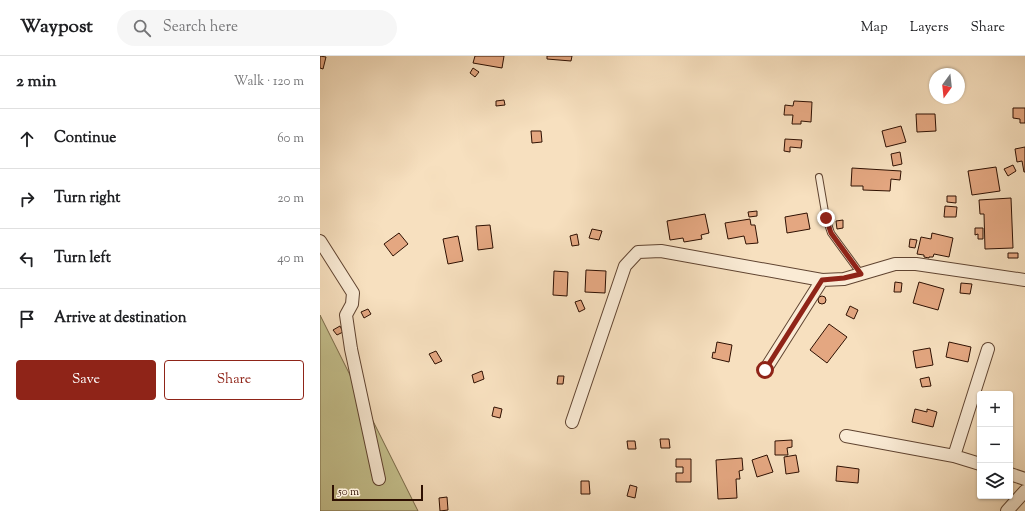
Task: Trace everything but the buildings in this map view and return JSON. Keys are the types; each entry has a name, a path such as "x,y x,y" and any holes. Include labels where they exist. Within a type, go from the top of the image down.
{"street":[{"path":"320,241 353,293 352,304 346,315 351,349 379,479"},
{"path":"572,422 625,266 638,252 661,251 822,280 844,278 895,264 916,264 1025,280"},
{"path":"765,370 822,280"},
{"path":"954,456 988,349"},
{"path":"846,436 954,456 977,463"},
{"path":"1013,475 1025,479"},
{"path":"1007,511 1025,491"}],"lane":[{"path":"819,178 826,218 831,233 861,274"}],"shaded area":[{"path":"320,315 418,511 320,511"}],"route":[{"path":"765,370 822,280 844,278 861,274 831,233 826,218"}]}
